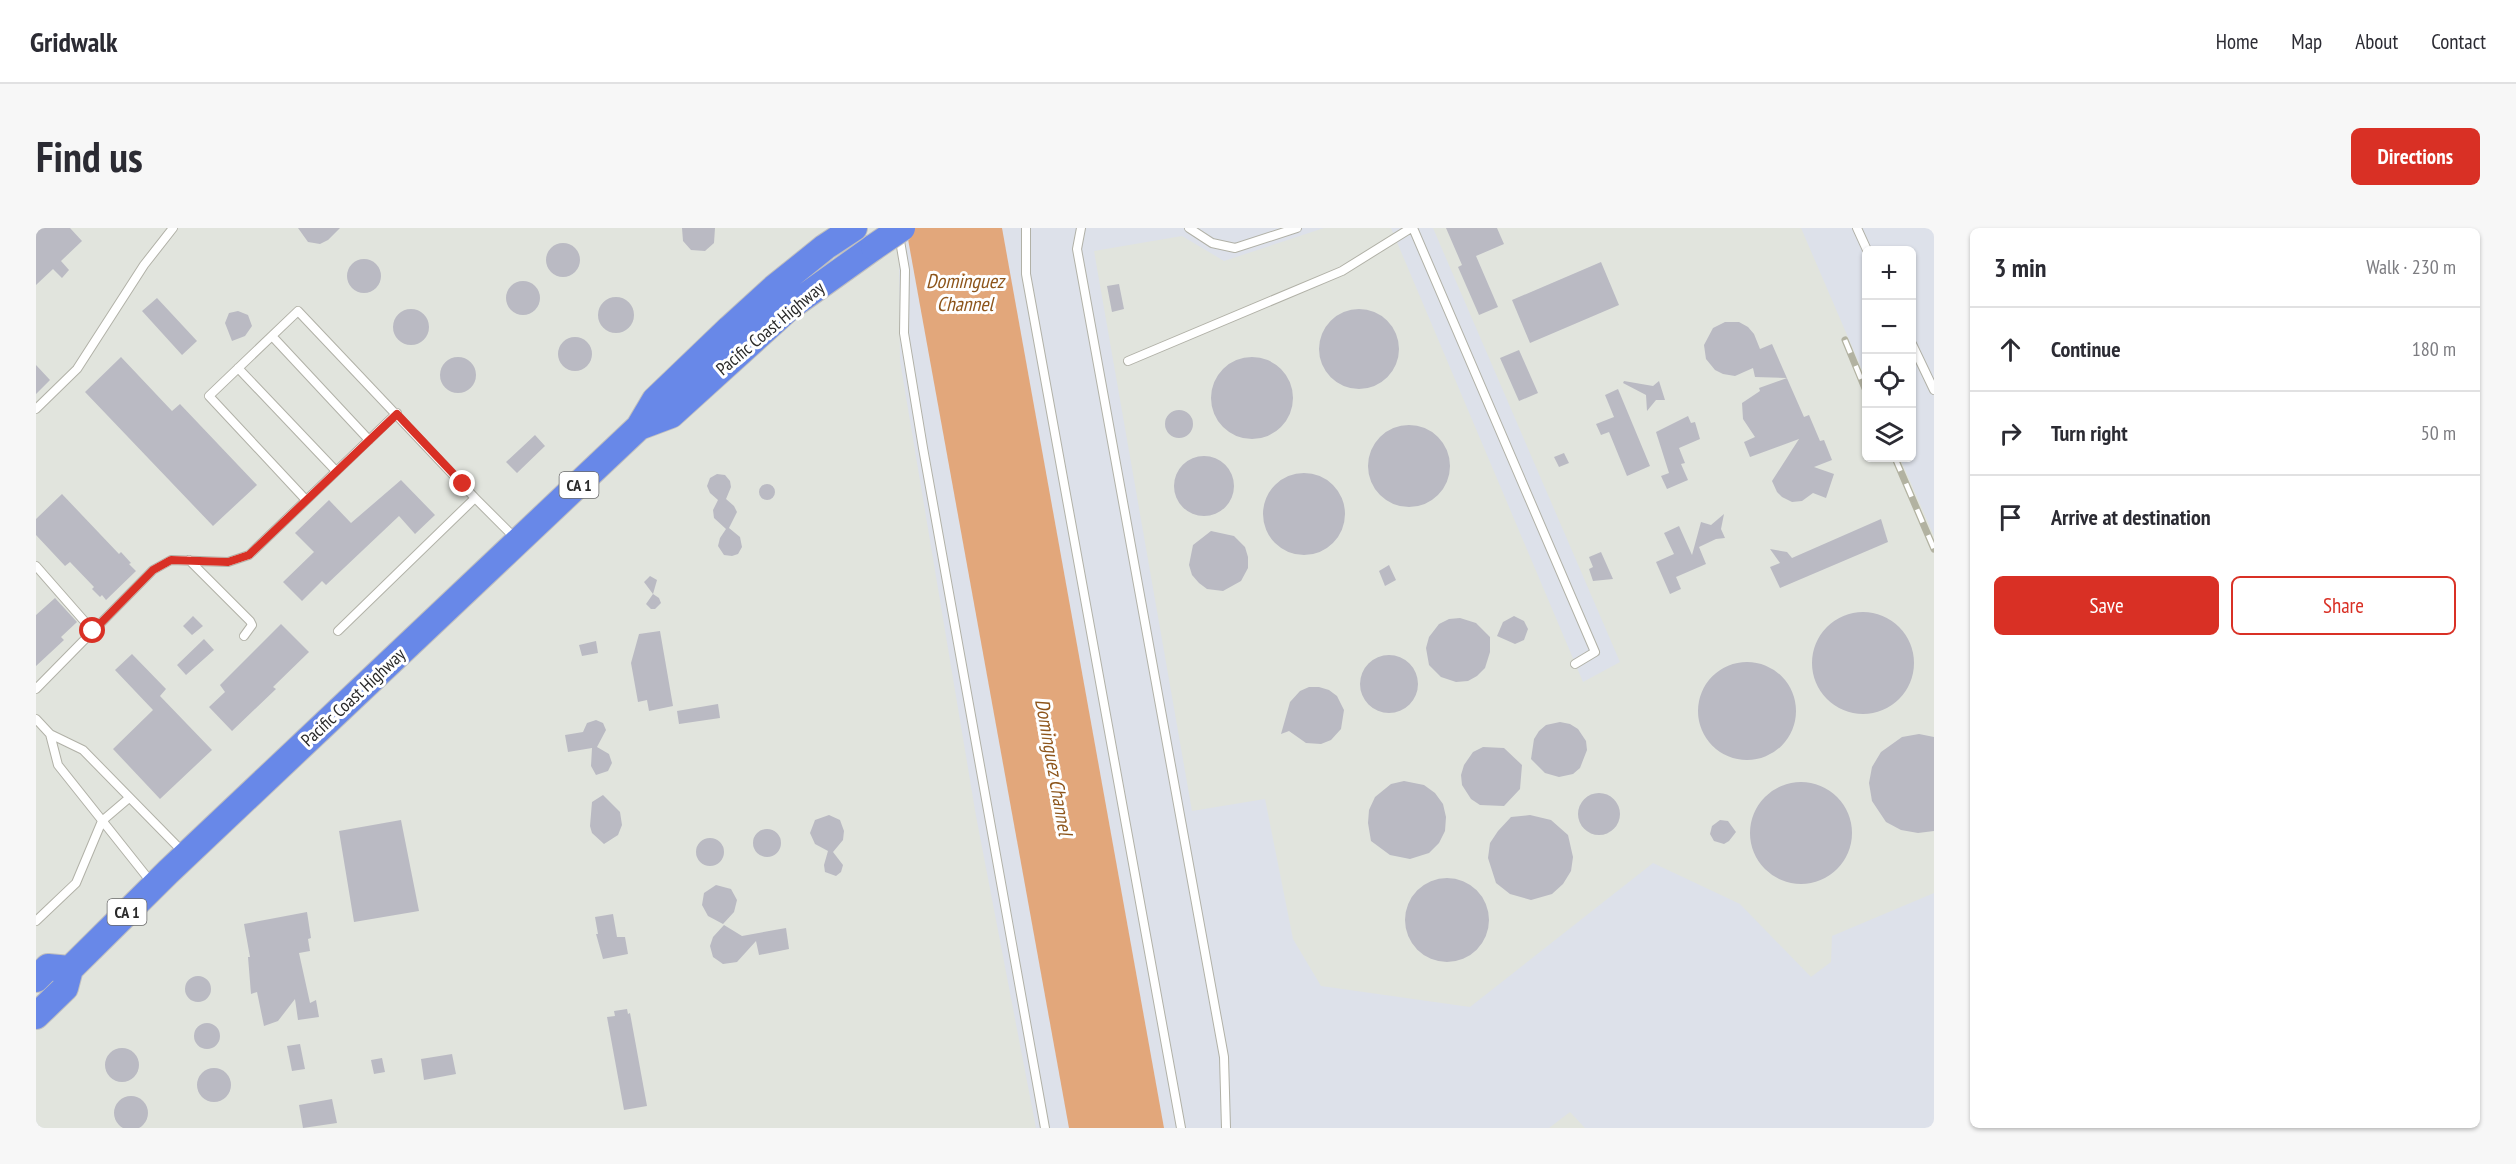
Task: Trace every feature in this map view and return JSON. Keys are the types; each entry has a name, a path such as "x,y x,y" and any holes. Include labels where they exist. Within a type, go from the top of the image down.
{"highway":[{"name":"Pacific Coast Highway","path":"36,1016 55,975 153,886 639,428 655,400 712,361 738,337 791,274 854,228"},
{"name":"Pacific Coast Highway","path":"738,337 790,307 900,228"}],"lane":[{"path":"36,409 77,369 144,265 173,228"},
{"path":"900,228 905,270 904,333 1045,1128"},
{"path":"1026,228 1026,274 1181,1128"},
{"path":"1081,228 1077,249 1224,1057 1226,1128"},
{"path":"1189,228 1212,243 1235,248 1297,228"},
{"path":"1128,361 1342,271 1412,228 1595,652 1575,664"},
{"path":"1857,228 1865,246"},
{"path":"306,500 209,396 298,311 518,542"},
{"path":"272,336 369,440"},
{"path":"1916,354 1934,390"},
{"path":"238,368 336,471"},
{"path":"36,689 153,570 171,560 228,562 249,555 397,414"},
{"path":"338,631 475,498"},
{"path":"189,560 250,621 252,626 244,636"},
{"path":"36,566 93,631"},
{"path":"36,719 50,734 83,750 186,855"},
{"path":"50,734 58,765 153,886"},
{"path":"36,921 76,883 102,821 129,798"}],"shaded area":[{"path":"36,228 893,228 899,255 900,361 976,816 1036,1128 36,1128"},
{"path":"1324,228 1391,228 1583,682 1620,662 1433,228 1801,228 1862,370 1862,462 1902,462 1934,536 1934,893 1832,936 1831,962 1811,977 1740,904 1653,863 1470,1007 1321,986 1293,939 1265,799 1192,811 1094,251 1182,236 1224,261"},
{"path":"1570,1112 1585,1128 1549,1128"}],"water":[{"name":"Dominguez Channel","path":"906,228 1002,228 1164,1128 1069,1128"}],"building":[{"path":"36,228 70,228 82,241 61,261 69,270 62,278 53,269 36,285"},
{"path":"298,228 340,228 328,240 320,244 308,242"},
{"path":"682,228 715,228 714,243 705,251 691,250 683,241"},
{"path":"1446,228 1497,228 1504,244 1476,256 1498,307 1479,315 1458,267 1462,265"},
{"path":"563,243 575,248 580,260 575,272 563,277 551,272 546,260 551,248"},
{"path":"364,259 376,264 381,276 376,288 364,293 352,288 347,276 352,264"},
{"path":"1601,262 1619,305 1530,343 1512,300"},
{"path":"523,281 535,286 540,298 535,310 523,315 511,310 506,298 511,286"},
{"path":"1119,284 1124,309 1112,312 1107,286"},
{"path":"616,297 628,303 634,315 628,327 616,333 604,327 598,315 604,303"},
{"path":"157,298 197,341 182,355 142,311"},
{"path":"411,309 424,314 429,327 424,340 411,345 398,340 393,327 398,314"},
{"path":"1359,309 1374,312 1387,321 1396,334 1399,349 1396,364 1387,377 1374,386 1359,389 1344,386 1331,377 1322,364 1319,349 1322,334 1331,321 1344,312"},
{"path":"238,311 248,315 252,326 245,336 232,341 225,323 229,313"},
{"path":"1725,322 1739,322 1748,327 1754,334 1760,349 1772,344 1787,378 1755,377 1753,368 1735,376 1715,370 1706,359 1704,345 1713,328"},
{"path":"575,337 587,342 592,354 587,366 575,371 563,366 558,354 563,342"},
{"path":"1519,350 1538,393 1519,401 1500,358"},
{"path":"121,357 172,411 180,404 257,485 213,526 85,392"},
{"path":"458,357 471,362 476,375 471,388 458,393 445,388 440,375 445,362"},
{"path":"1252,357 1268,360 1281,369 1290,382 1293,398 1290,414 1281,427 1268,436 1252,439 1236,436 1223,427 1214,414 1211,398 1214,382 1223,369 1236,360"},
{"path":"36,365 50,380 36,394"},
{"path":"1787,378 1804,417 1809,415 1820,441 1824,440 1832,460 1814,467 1834,474 1826,498 1813,493 1802,501 1792,502 1777,492 1772,481 1799,439 1750,457 1744,442 1755,437 1743,419 1742,403 1760,391 1759,388"},
{"path":"1624,381 1653,386 1659,381 1665,400 1656,400 1647,411 1646,395 1623,383"},
{"path":"1618,389 1650,466 1627,476 1609,432 1601,435 1596,424 1614,417 1605,395"},
{"path":"1179,410 1189,414 1193,424 1189,434 1179,438 1169,434 1165,424 1169,414"},
{"path":"1688,416 1691,423 1695,422 1700,439 1679,448 1685,463 1681,464 1688,480 1667,489 1661,476 1669,473 1656,432"},
{"path":"1409,425 1425,428 1438,437 1447,450 1450,466 1447,482 1438,495 1425,504 1409,507 1393,504 1380,495 1371,482 1368,466 1371,450 1380,437 1393,428"},
{"path":"535,435 545,446 517,473 506,462"},
{"path":"1564,453 1569,463 1559,467 1554,457"},
{"path":"1198,456 1210,456 1221,461 1229,469 1234,486 1232,498 1221,511 1210,516 1198,516 1187,511 1179,503 1174,492 1174,480 1179,469 1187,461"},
{"path":"1304,473 1320,477 1333,485 1341,498 1345,514 1341,530 1333,543 1320,551 1304,555 1288,551 1275,543 1267,530 1263,514 1267,498 1275,485 1288,477"},
{"path":"717,474 725,475 730,481 731,487 726,499 737,512 729,528 740,537 742,547 738,554 732,556 724,555 718,546 726,529 714,518 713,510 718,500 710,493 707,486 710,478"},
{"path":"401,480 435,515 415,534 399,516 326,585 322,581 302,601 283,582 314,552 295,533 329,500 351,523"},
{"path":"767,484 773,486 775,492 773,498 767,500 761,498 759,492 761,486"},
{"path":"62,494 119,554 121,552 136,571 106,600 92,589 94,587 70,562 65,566 36,535 36,519"},
{"path":"1724,514 1721,529 1725,538 1716,539 1699,547 1706,564 1676,577 1681,589 1670,594 1656,562 1674,554 1664,533 1679,526 1692,555 1701,522 1711,525"},
{"path":"1881,519 1888,542 1780,588 1770,567 1780,563 1770,549 1787,552 1792,558"},
{"path":"1211,531 1234,536 1245,547 1248,557 1248,568 1241,581 1223,591 1207,589 1199,583 1192,575 1189,565 1193,545"},
{"path":"1601,552 1613,579 1593,581 1589,569 1593,567 1589,557"},
{"path":"1389,565 1396,580 1385,586 1379,571"},
{"path":"650,576 657,580 653,594 644,582"},
{"path":"653,594 659,598 661,603 655,609 651,609 646,604"},
{"path":"55,598 77,622 61,637 64,640 36,666 36,615"},
{"path":"1863,612 1883,615 1892,620 1906,634 1911,643 1914,663 1911,683 1906,692 1892,706 1883,711 1863,714 1843,711 1834,706 1820,692 1815,683 1812,663 1815,643 1820,634 1834,620 1843,615"},
{"path":"193,616 203,626 192,635 183,626"},
{"path":"1514,616 1524,621 1528,629 1524,640 1515,644 1497,636 1503,622"},
{"path":"1460,618 1476,623 1490,637 1490,652 1485,668 1477,676 1468,681 1456,682 1441,677 1429,665 1426,648 1429,637 1439,624 1449,619"},
{"path":"281,624 309,652 273,687 276,689 232,731 209,707 225,692 220,685"},
{"path":"660,631 673,706 649,711 647,700 638,702 631,663 639,634"},
{"path":"204,639 214,650 186,675 177,665"},
{"path":"596,641 598,653 582,656 579,645"},
{"path":"132,654 166,689 160,696 212,750 160,799 113,749 153,710 115,670"},
{"path":"1389,655 1405,660 1413,668 1418,684 1413,700 1405,708 1389,713 1373,708 1365,700 1360,684 1365,668 1373,660"},
{"path":"1747,662 1757,663 1774,670 1788,684 1795,701 1795,721 1788,738 1774,752 1757,759 1747,760 1737,759 1720,752 1706,738 1699,721 1698,711 1699,701 1706,684 1720,670 1737,663"},
{"path":"1309,687 1329,690 1337,696 1344,710 1341,729 1331,740 1321,744 1306,743 1289,731 1281,734 1290,702 1300,691"},
{"path":"718,704 720,718 679,724 677,711"},
{"path":"596,720 603,723 606,730 597,747 609,754 612,763 608,771 596,775 591,766 592,748 568,752 565,735 583,732 587,723"},
{"path":"1560,722 1578,729 1586,741 1587,750 1580,768 1573,774 1559,777 1545,773 1531,759 1534,739 1539,731 1546,725"},
{"path":"1919,734 1934,737 1934,831 1918,833 1901,830 1886,822 1872,801 1869,783 1872,767 1881,752 1902,737"},
{"path":"1483,747 1504,748 1522,765 1520,789 1504,806 1480,805 1471,799 1462,785 1461,775 1464,765 1473,752"},
{"path":"1404,781 1424,785 1435,793 1443,804 1446,817 1445,831 1439,843 1429,853 1410,859 1390,855 1371,841 1368,823 1369,810 1375,797 1391,784"},
{"path":"1801,782 1821,786 1837,797 1848,813 1852,833 1848,853 1837,869 1821,880 1801,884 1781,880 1765,869 1754,853 1750,833 1754,813 1765,797 1781,786"},
{"path":"1599,793 1614,799 1620,814 1614,829 1599,835 1584,829 1578,814 1584,799"},
{"path":"603,795 620,812 622,825 618,835 604,844 592,833 590,826 592,802"},
{"path":"829,815 840,820 844,831 843,840 833,852 843,865 841,872 836,876 825,872 824,865 828,851 815,844 810,833 815,820"},
{"path":"1530,815 1551,820 1568,835 1573,857 1571,871 1563,884 1552,894 1531,900 1510,894 1496,883 1488,858 1490,843 1511,817"},
{"path":"401,820 419,911 354,922 339,831"},
{"path":"1720,820 1728,821 1736,832 1724,844 1714,841 1710,834 1712,826"},
{"path":"767,829 777,833 781,843 777,853 767,857 757,853 753,843 757,833"},
{"path":"710,838 720,842 724,852 720,862 710,866 700,862 696,852 700,842"},
{"path":"1447,878 1463,881 1477,890 1486,904 1489,920 1486,936 1477,950 1463,959 1447,962 1431,959 1417,950 1408,936 1405,920 1408,904 1417,890 1431,881"},
{"path":"716,885 731,889 737,900 734,912 723,924 708,916 702,905 704,893"},
{"path":"307,912 311,938 308,939 310,951 299,953 310,1003 316,1000 319,1017 298,1020 295,999 278,1021 264,1026 257,992 251,994 248,957 250,957 244,924"},
{"path":"613,914 617,937 625,937 628,954 603,959 596,934 598,934 595,917"},
{"path":"724,925 742,936 786,928 789,949 759,955 756,941 737,962 723,964 713,957 710,946 713,937"},
{"path":"198,976 207,980 211,989 207,998 198,1002 189,998 185,989 189,980"},
{"path":"627,1009 628,1014 630,1013 647,1106 624,1110 607,1017 615,1016 614,1011"},
{"path":"207,1023 216,1027 220,1036 216,1045 207,1049 198,1045 194,1036 198,1027"},
{"path":"300,1044 305,1069 292,1071 287,1046"},
{"path":"122,1048 134,1053 139,1065 134,1077 122,1082 110,1077 105,1065 110,1053"},
{"path":"452,1054 456,1074 424,1080 421,1059"},
{"path":"382,1058 385,1072 374,1074 371,1060"},
{"path":"214,1068 226,1073 231,1085 226,1097 214,1102 202,1097 197,1085 202,1073"},
{"path":"131,1096 143,1101 148,1113 143,1125 131,1130 119,1125 114,1113 119,1101"},
{"path":"332,1099 337,1123 303,1128 299,1105"}],"railway":[{"path":"1845,340 1862,381"},
{"path":"1897,462 1934,549"}],"route":[{"path":"93,631 153,570 171,560 228,562 249,555 397,414 463,484"}]}
